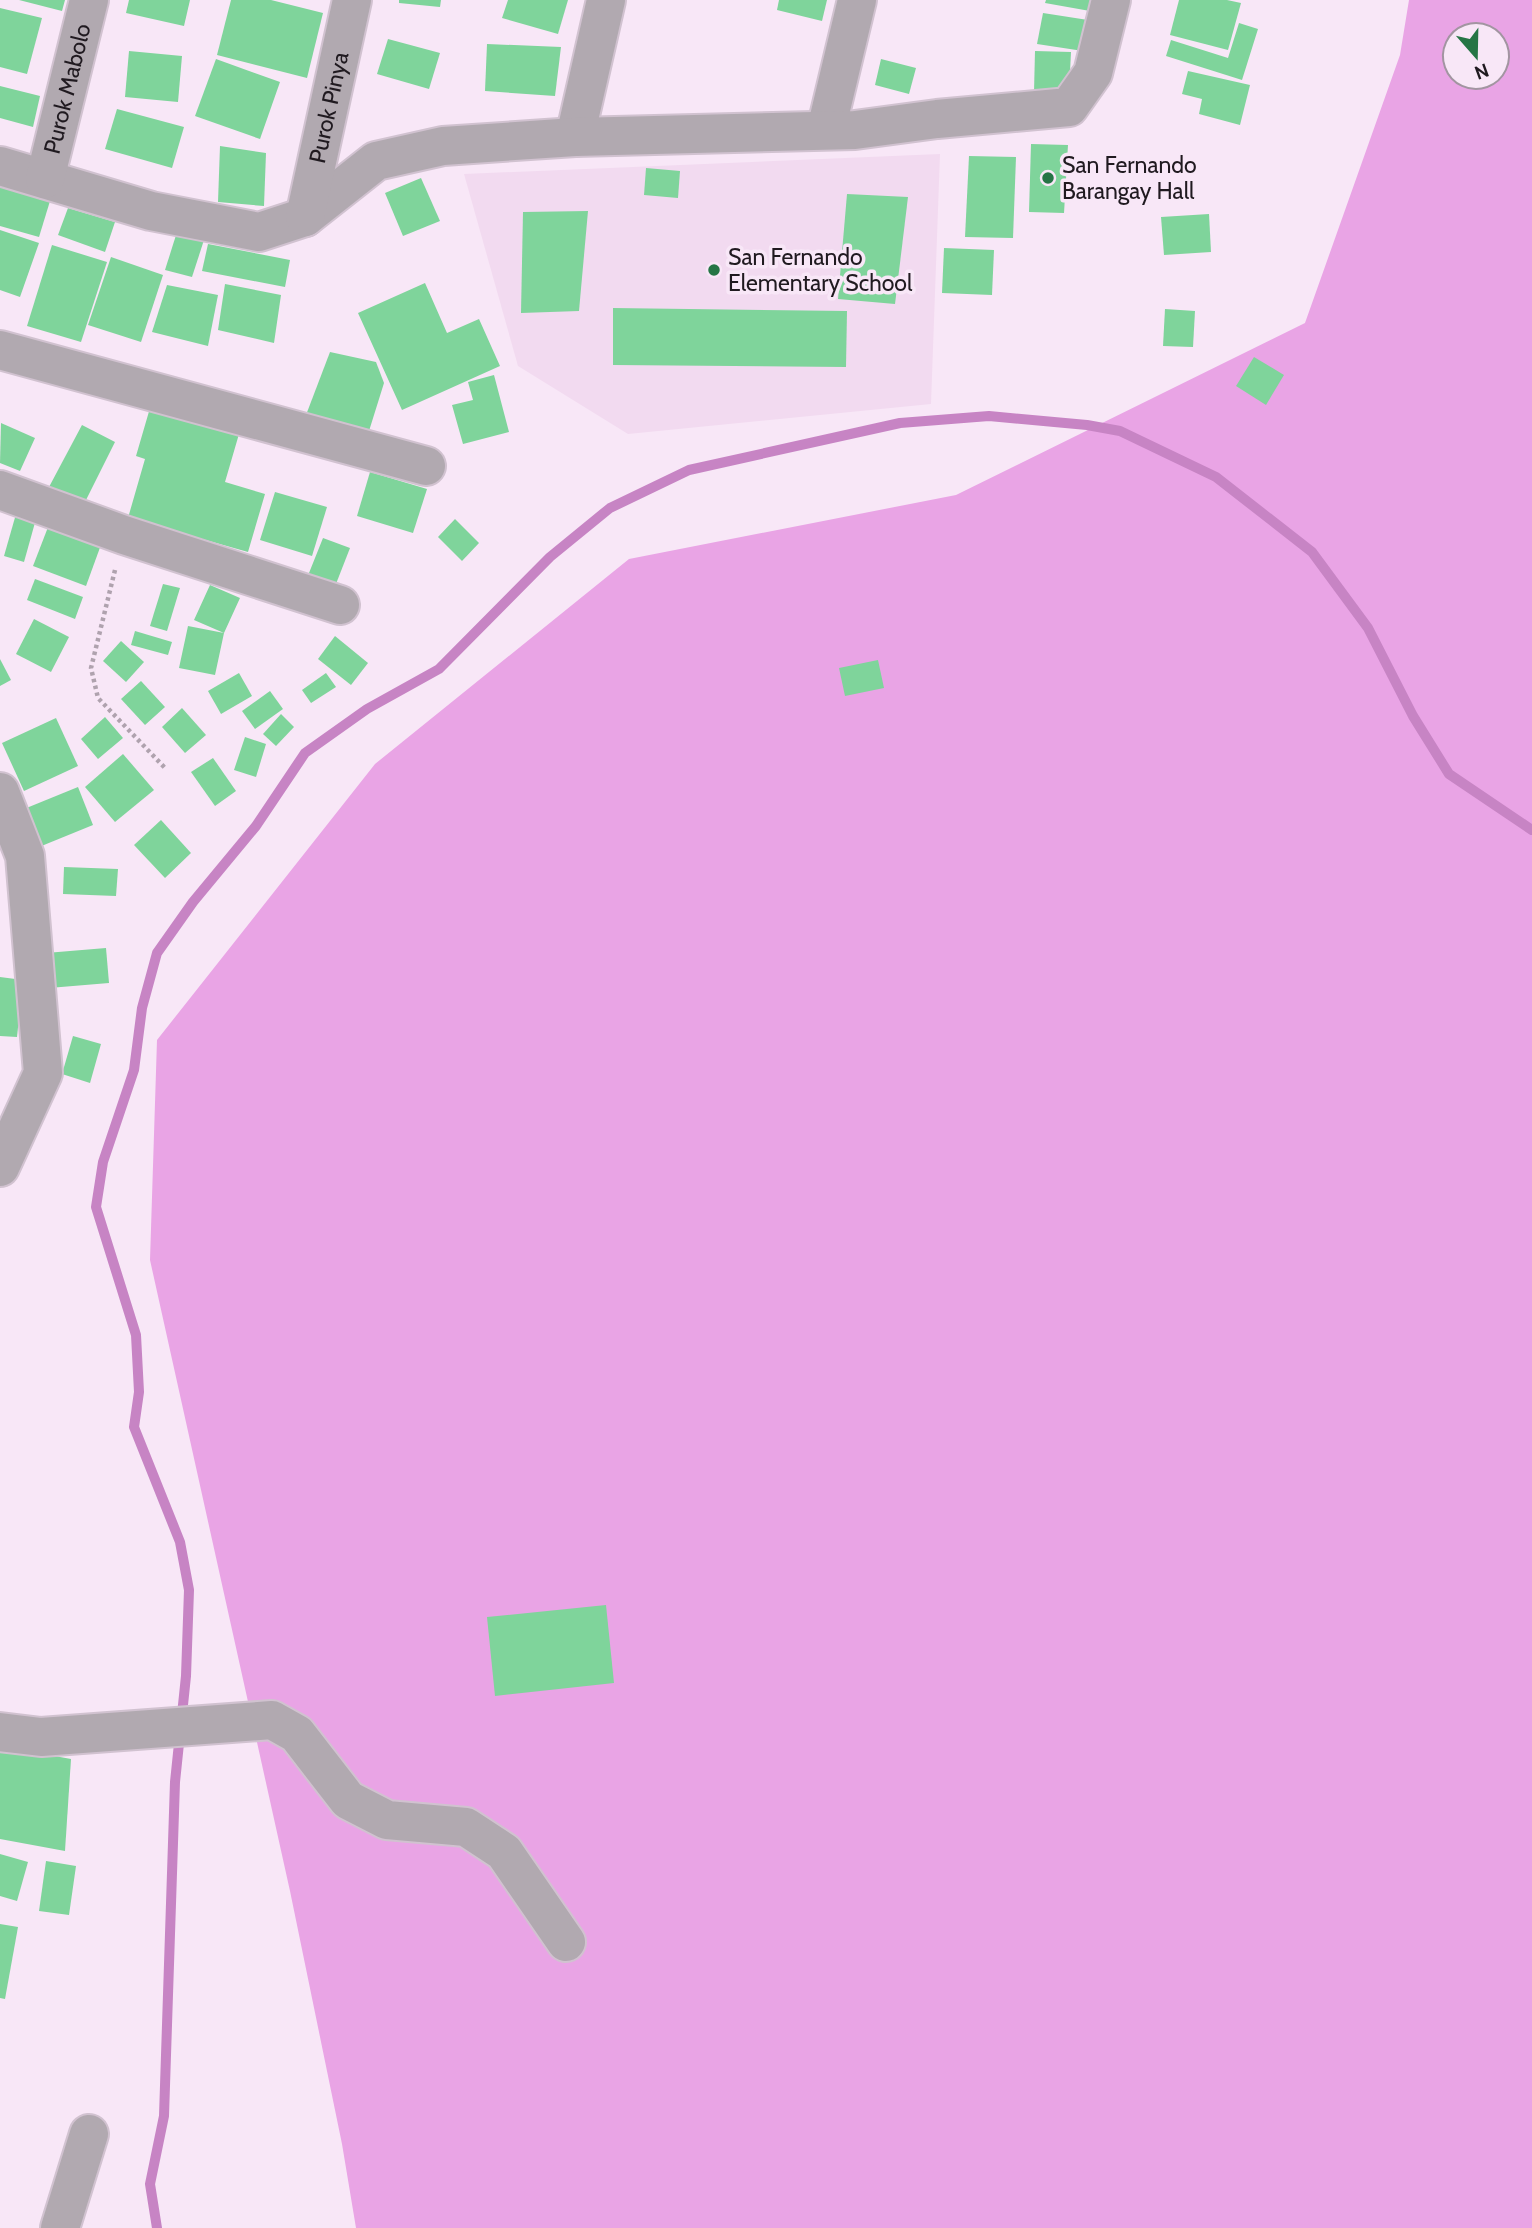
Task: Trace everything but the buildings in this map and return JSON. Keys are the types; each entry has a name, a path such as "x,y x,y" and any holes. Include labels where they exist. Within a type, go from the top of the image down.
{"street":[{"name":"Purok Mabolo","path":"45,179 89,0"},
{"name":"Purok Pinya","path":"305,216 352,0"},
{"path":"575,137 606,0"},
{"path":"826,130 857,0"},
{"path":"0,166 151,211 259,232 305,216 376,160 443,146 575,137 855,130 937,119 1069,107 1093,74 1111,0"},
{"path":"0,350 426,466"},
{"path":"0,490 124,535 340,605"},
{"path":"0,792 25,856 16,954 43,1073 0,1167"},
{"path":"0,1732 41,1737 272,1720 297,1734 348,1800 387,1820 467,1827 504,1852 566,1942"},
{"path":"60,2228 89,2134"}],"path":[{"path":"124,535 91,668 98,698 166,769"}],"shaded area":[{"path":"1409,0 1532,0 1532,2228 356,2228 342,2144 290,1891 150,1260 157,1040 375,764 629,559 956,495 1305,323 1400,55"},
{"name":"San Fernando Elementary School","path":"940,154 931,404 628,434 518,366 464,174"}],"waterway":[{"path":"157,2228 150,2184 164,2116 175,1782 186,1676 189,1590 180,1542 134,1427 139,1392 136,1335 96,1207 103,1162 134,1070 142,1008 157,953 193,902 256,826 305,753 367,709 439,669 550,557 610,508 689,470 900,423 989,416 1087,425 1120,431 1216,477 1312,552 1368,628 1413,716 1449,774 1532,830"}],"place":[{"name":"San Fernando Barangay Hall","path":"1048,178"},
{"name":"San Fernando Elementary School","path":"714,270"}]}
